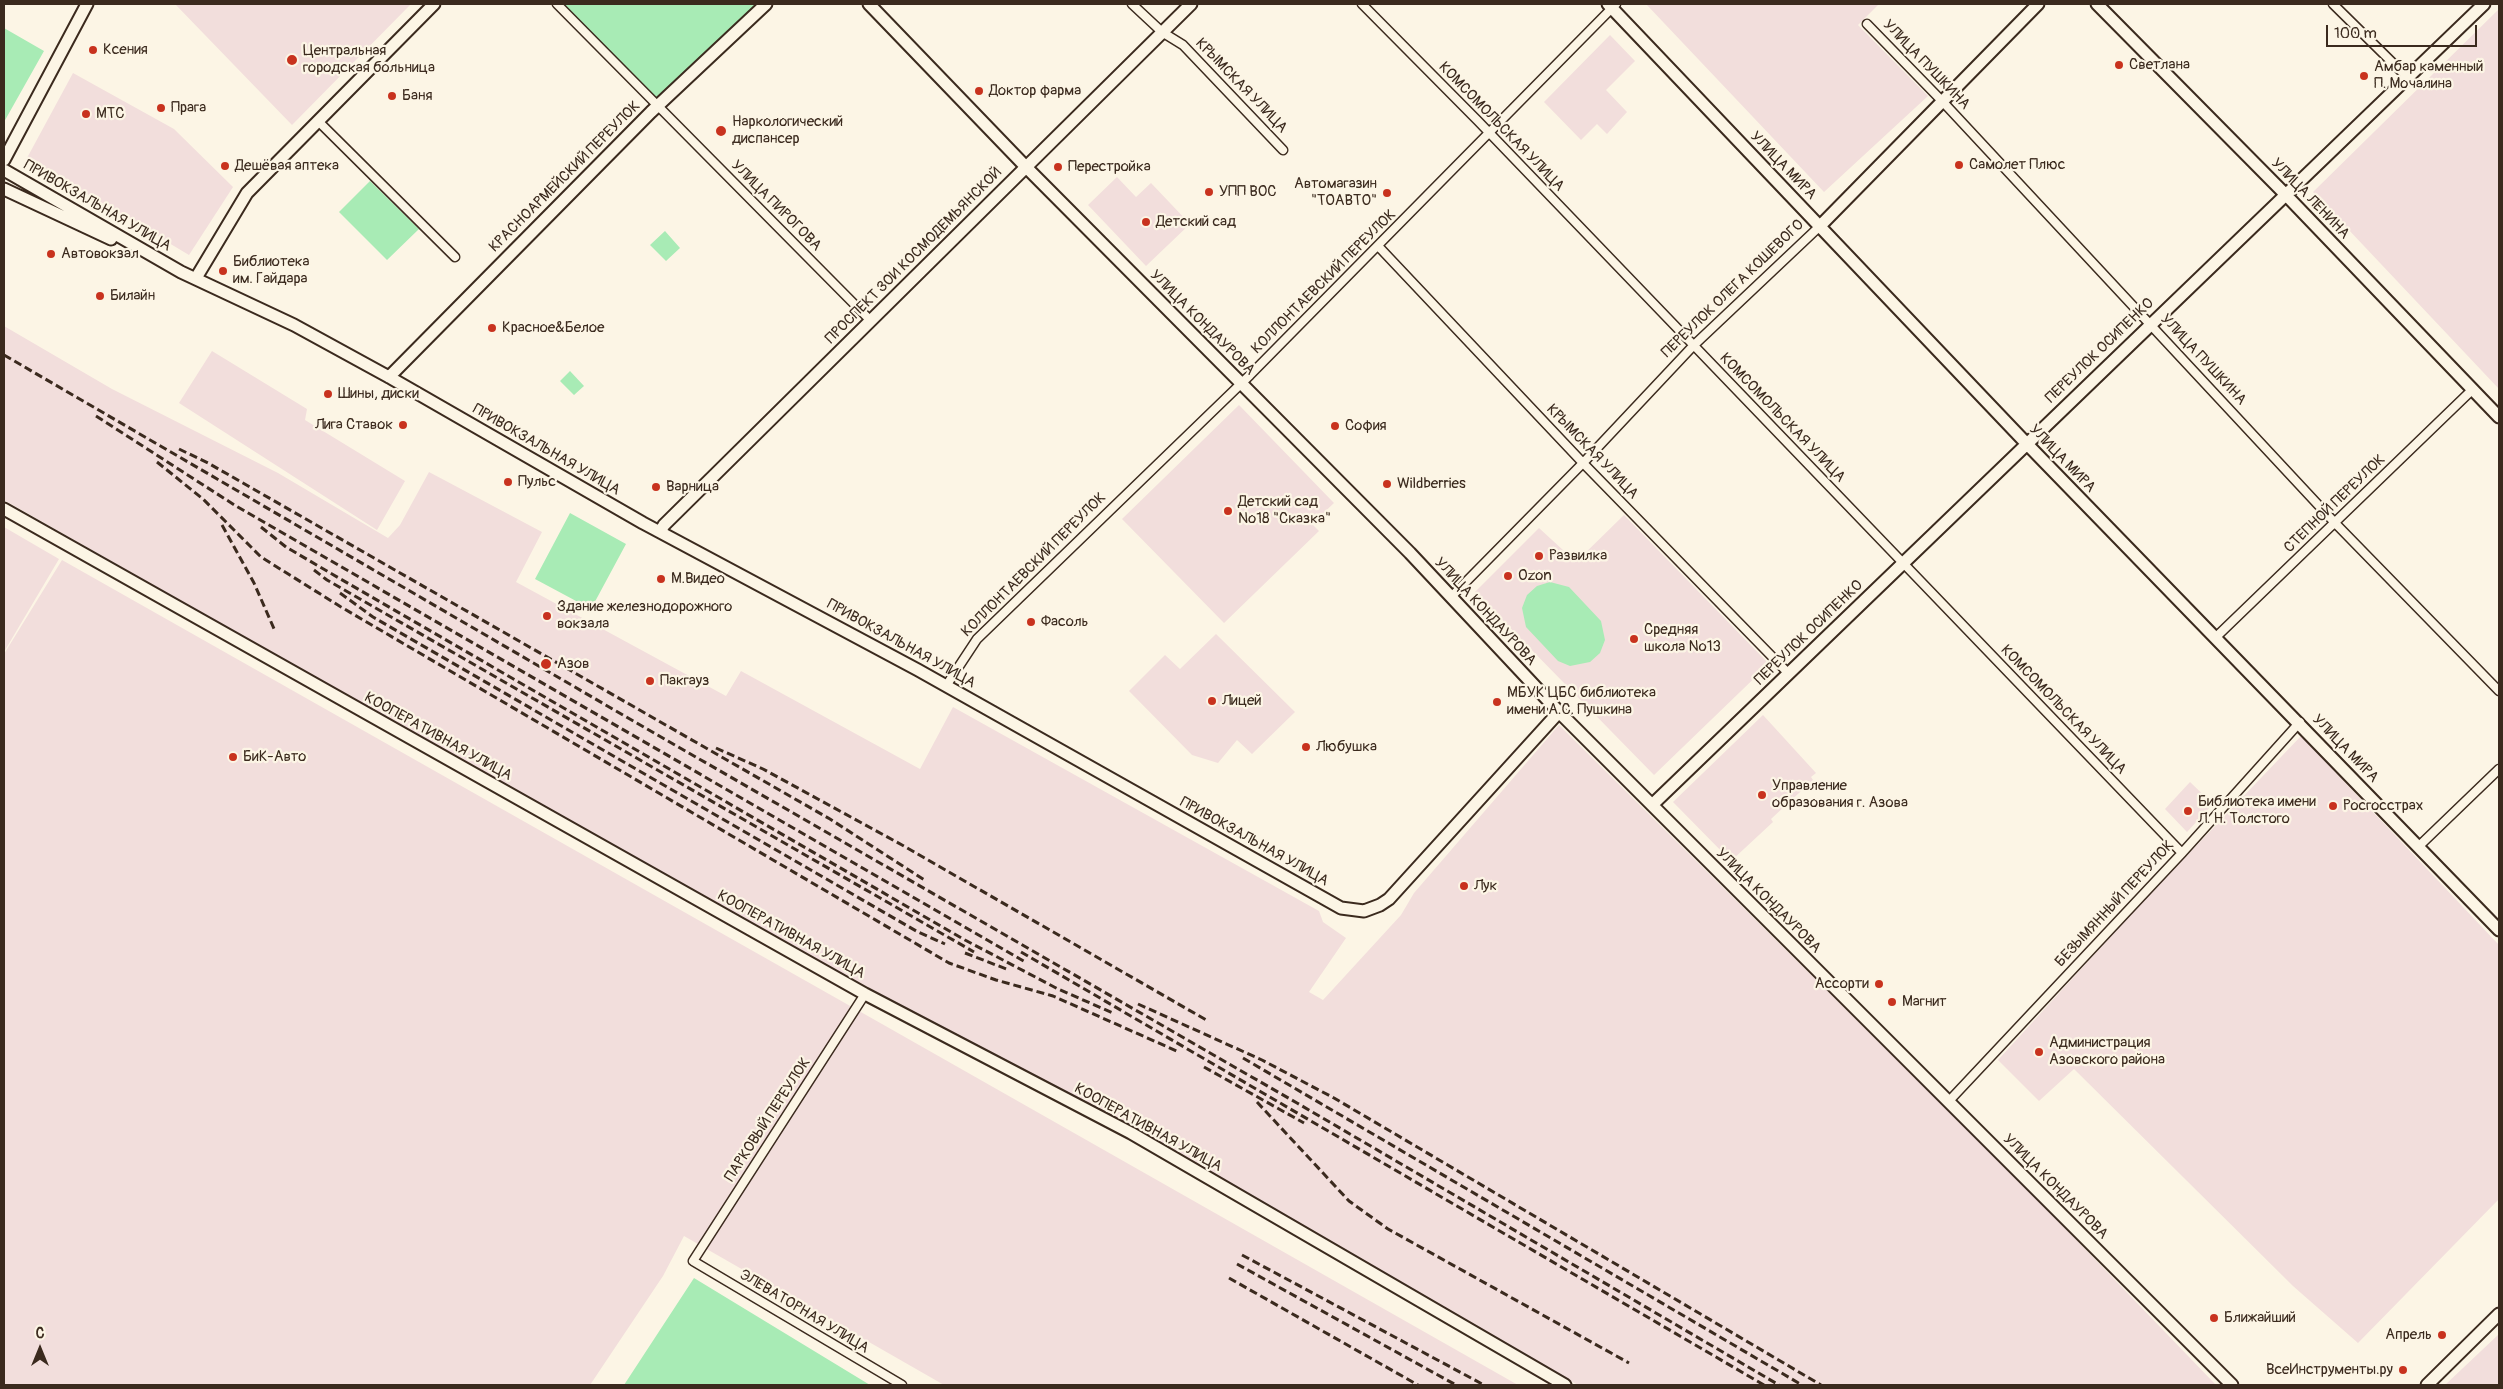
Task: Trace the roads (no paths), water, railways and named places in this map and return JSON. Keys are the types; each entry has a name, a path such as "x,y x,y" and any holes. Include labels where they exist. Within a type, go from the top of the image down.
{"street":[{"path":"4,160 87,4"},
{"path":"196,278 247,193 434,4"},
{"name":"УЛИЦА ПИРОГОВА","path":"557,4 870,320"},
{"name":"КРАСНОАРМЕЙСКИЙ ПЕРЕУЛОК","path":"388,376 658,106 766,4"},
{"name":"УЛИЦА КОНДАУРОВА","path":"869,4 1026,167 1451,597 1559,712 2232,1385"},
{"name":"КРЫМСКАЯ УЛИЦА","path":"1132,4 1162,32 1183,45 1283,150"},
{"name":"ПРОСПЕКТ ЗОИ КОСМОДЕМЬЯНСКОЙ","path":"660,532 664,525 870,320 1191,4"},
{"name":"КОМСОМОЛЬСКАЯ УЛИЦА","path":"1362,4 1904,562 2182,852"},
{"name":"ПЕРЕУЛОК ОЛЕГА КОШЕВОГО","path":"1451,597 1583,464 1693,346 1820,226 1944,102 2038,4"},
{"name":"УЛИЦА ЛЕНИНА","path":"2097,4 2285,194 2499,417"},
{"path":"2333,4 2408,78"},
{"name":"ПЕРЕУЛОК ОСИПЕНКО","path":"1652,805 2150,323 2484,4"},
{"name":"КОЛЛОНТАЕВСКИЙ ПЕРЕУЛОК","path":"946,686 977,639 1379,247 1490,134 1612,5"},
{"name":"УЛИЦА МИРА","path":"1612,5 2026,443 2215,638 2300,722 2499,930"},
{"name":"УЛИЦА ПУШКИНА","path":"1867,24 1944,102 2336,524 2499,691"},
{"path":"318,121 455,257"},
{"name":"ПРИВОКЗАЛЬНАЯ УЛИЦА","path":"4,170 176,269"},
{"name":"ПРИВОКЗАЛЬНАЯ УЛИЦА","path":"4,190 294,325 388,376 660,532 946,686 1342,908 1364,911 1380,905 1389,899 1559,712"},
{"name":"КРЫМСКАЯ УЛИЦА","path":"1379,247 1583,464 1789,674"},
{"name":"СТЕПНОЙ ПЕРЕУЛОК","path":"2215,638 2336,524 2473,389"},
{"name":"КООПЕРАТИВНАЯ УЛИЦА","path":"4,509 865,994 1131,1133 1565,1385"},
{"name":"БЕЗЫМЯННЫЙ ПЕРЕУЛОК","path":"1949,1101 2182,852 2300,722"},
{"path":"2418,847 2499,769"},
{"name":"ПАРКОВЫЙ ПЕРЕУЛОК","path":"693,1261 865,994"},
{"name":"ЭЛЕВАТОРНАЯ УЛИЦА","path":"693,1261 902,1385"},
{"path":"2427,1385 2499,1314"}],"railway":[{"path":"4,355 635,722 1297,1103 1779,1385"},
{"path":"96,416 236,506 1027,963"},
{"path":"179,449 208,463 830,819 926,881"},
{"path":"157,462 203,499 261,557 341,607 949,963 996,980 1053,996 1179,1052"},
{"path":"222,525 254,583 275,631"},
{"path":"261,527 286,547 332,574 965,940 1058,989 1113,1013"},
{"path":"314,570 327,580 974,952"},
{"path":"340,593 373,617 918,932 945,944"},
{"path":"716,748 763,769 902,845 1208,1021"},
{"path":"1021,952 1764,1385"},
{"path":"965,953 1009,970"},
{"path":"1138,1004 1262,1060 1334,1098 1821,1385"},
{"path":"1243,1058 1802,1385"},
{"path":"1204,1067 1304,1123"},
{"path":"1257,1102 1349,1201 1388,1229 1629,1363"},
{"path":"1242,1255 1484,1385"},
{"path":"1237,1264 1456,1385"},
{"path":"1229,1278 1418,1385"}],"place":[{"name":"Ксения","path":"93,50"},
{"name":"Центральная городская больница","path":"292,60"},
{"name":"Светлана","path":"2119,65"},
{"name":"Амбар каменный П. Мочалина","path":"2364,76"},
{"name":"Доктор фарма","path":"979,91"},
{"name":"Баня","path":"392,96"},
{"name":"Прага","path":"161,108"},
{"name":"МТС","path":"86,114"},
{"name":"Наркологический диспансер","path":"721,131"},
{"name":"Самолет Плюс","path":"1959,165"},
{"name":"Дешёвая аптека","path":"225,166"},
{"name":"Перестройка","path":"1058,167"},
{"name":"УПП ВОС","path":"1209,192"},
{"name":"Автомагазин \"ТОАВТО\"","path":"1387,193"},
{"name":"Детский сад","path":"1146,222"},
{"name":"Автовокзал","path":"51,254"},
{"name":"Библиотека им. Гайдара","path":"223,271"},
{"name":"Билайн","path":"100,296"},
{"name":"Красное&Белое","path":"492,328"},
{"name":"Шины, диски","path":"328,394"},
{"name":"Лига Ставок","path":"403,425"},
{"name":"София","path":"1335,426"},
{"name":"Пульс","path":"508,482"},
{"name":"Wildberries","path":"1387,484"},
{"name":"Варница","path":"656,487"},
{"name":"Детский сад №18 \"Сказка\"","path":"1228,511"},
{"name":"Развилка","path":"1539,556"},
{"name":"Ozon","path":"1508,576"},
{"name":"М.Видео","path":"661,579"},
{"name":"Здание железнодорожного вокзала","path":"547,616"},
{"name":"Фасоль","path":"1031,622"},
{"name":"Средняя школа №13","path":"1634,639"},
{"name":"Азов","path":"546,664"},
{"name":"Пакгауз","path":"650,681"},
{"name":"Лицей","path":"1212,701"},
{"name":"МБУК ЦБС библиотека имени А.С. Пушкина","path":"1497,702"},
{"name":"Любушка","path":"1306,747"},
{"name":"БиК-Авто","path":"233,757"},
{"name":"Управление образования г. Азова","path":"1762,795"},
{"name":"Росгосстрах","path":"2333,806"},
{"name":"Библиотека имени Л. Н. Толстого","path":"2188,811"},
{"name":"Лук","path":"1464,886"},
{"name":"Ассорти","path":"1879,984"},
{"name":"Магнит","path":"1892,1002"},
{"name":"Администрация Азовского района","path":"2039,1052"},
{"name":"Ближайший","path":"2214,1318"},
{"name":"Апрель","path":"2442,1335"},
{"name":"ВсеИнструменты.ру","path":"2403,1370"}]}
